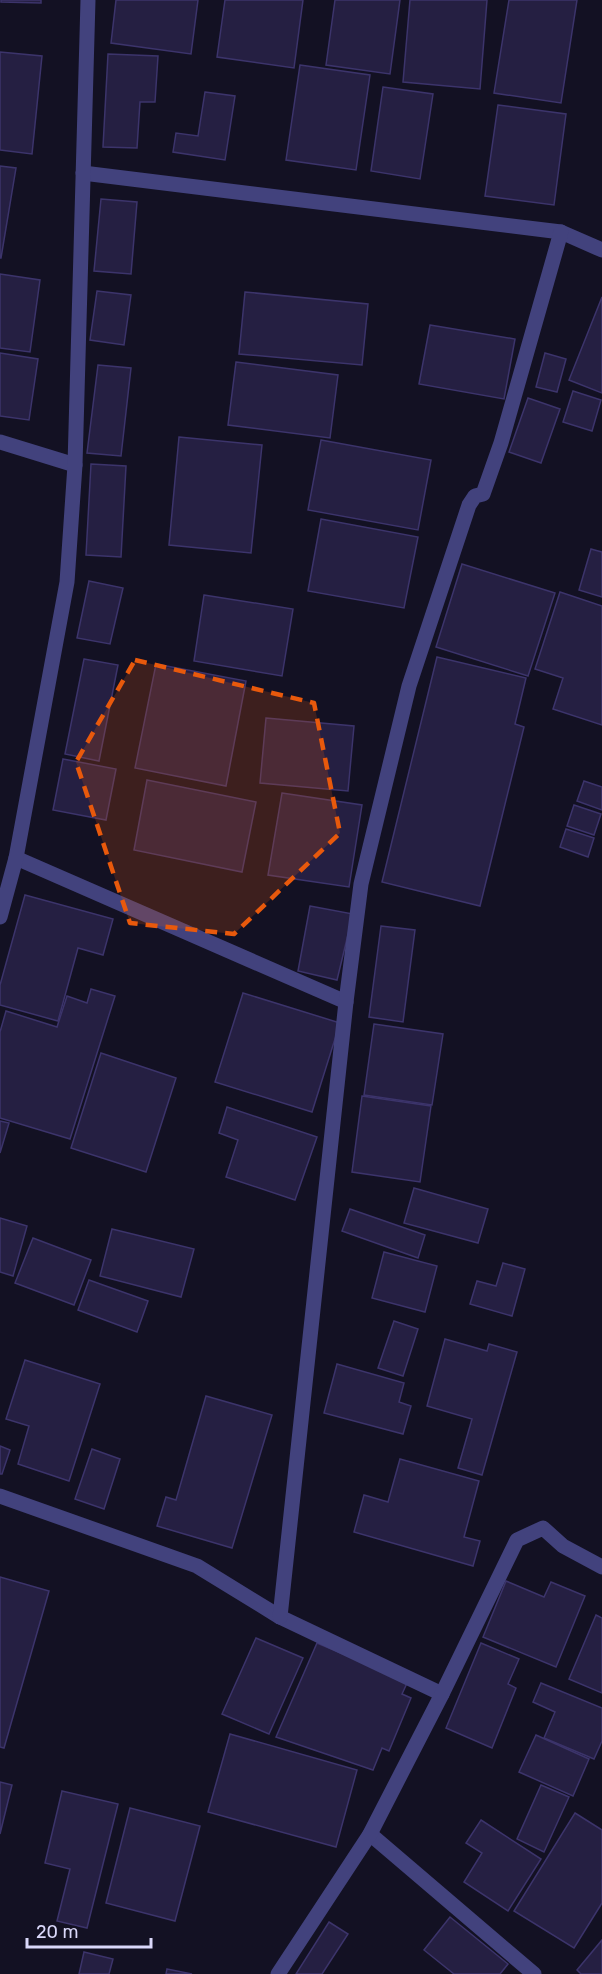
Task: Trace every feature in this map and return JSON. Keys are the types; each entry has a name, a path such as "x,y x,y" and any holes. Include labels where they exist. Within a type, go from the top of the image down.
{"street":[{"path":"0,917 16,858 67,582 75,465 88,0"},
{"path":"83,173 561,232 602,250"},
{"path":"280,1617 346,1002 362,884 409,686 469,505 475,496 483,494 501,443 561,232"},
{"path":"0,442 75,465"},
{"path":"16,858 346,1002"},
{"path":"0,1496 197,1566 280,1617 442,1694"},
{"path":"278,1974 370,1834 517,1540 543,1528 563,1546 602,1567"},
{"path":"370,1834 534,1974"}],"highlighted area":[{"path":"135,660 314,703 340,833 234,934 130,923 76,762"}],"building":[{"path":"1,0 41,0 41,3 1,2"},
{"path":"116,0 198,0 191,54 111,43"},
{"path":"225,0 303,0 294,68 217,57"},
{"path":"335,0 400,0 390,74 326,65"},
{"path":"410,0 487,0 480,89 403,82"},
{"path":"509,0 577,0 561,103 494,93"},
{"path":"0,52 42,56 32,154 0,150"},
{"path":"108,54 158,56 155,102 140,102 137,148 103,147"},
{"path":"300,65 370,75 356,170 286,160"},
{"path":"383,87 433,94 420,179 371,171"},
{"path":"205,92 235,96 225,160 173,152 176,133 198,136"},
{"path":"498,105 566,114 554,205 485,196"},
{"path":"0,166 16,168 1,258 0,258"},
{"path":"101,199 137,202 131,274 94,271"},
{"path":"0,274 40,280 30,352 0,348"},
{"path":"97,291 131,295 124,345 90,340"},
{"path":"245,292 368,304 362,365 239,354"},
{"path":"602,297 602,393 569,380"},
{"path":"430,325 515,339 504,399 419,384"},
{"path":"0,353 38,359 29,420 0,416"},
{"path":"545,353 566,359 557,392 536,387"},
{"path":"236,362 338,375 330,438 228,425"},
{"path":"98,365 131,368 121,456 87,453"},
{"path":"573,391 601,400 592,431 563,422"},
{"path":"528,398 560,409 541,463 509,452"},
{"path":"179,437 262,445 251,553 169,545"},
{"path":"321,440 431,460 418,530 308,510"},
{"path":"91,464 126,466 121,557 86,555"},
{"path":"321,519 418,537 404,608 308,591"},
{"path":"591,549 602,552 602,597 579,590"},
{"path":"462,564 555,593 528,676 436,647"},
{"path":"89,581 123,588 110,644 77,638"},
{"path":"560,592 602,606 602,725 553,709 563,678 535,669"},
{"path":"204,595 293,609 282,676 194,661"},
{"path":"437,657 526,678 515,724 524,727 480,906 382,882"},
{"path":"84,659 118,665 99,761 65,754"},
{"path":"156,664 246,681 226,786 135,768"},
{"path":"266,718 354,726 348,791 260,783"},
{"path":"63,759 116,769 106,820 53,810"},
{"path":"147,780 256,802 242,872 134,850"},
{"path":"584,781 602,787 602,810 577,801"},
{"path":"282,793 362,805 349,887 268,875"},
{"path":"574,805 601,814 594,835 567,826"},
{"path":"566,829 594,838 588,857 560,847"},
{"path":"25,895 113,919 103,955 78,948 58,1021 0,1005 0,985"},
{"path":"310,906 353,914 337,980 298,971"},
{"path":"381,926 415,930 403,1022 369,1017"},
{"path":"91,989 115,996 70,1139 0,1118 0,1032 6,1011 57,1027 67,996 87,1003"},
{"path":"243,993 340,1023 312,1112 215,1082"},
{"path":"374,1024 443,1034 432,1105 364,1095"},
{"path":"101,1053 176,1078 146,1172 71,1148"},
{"path":"362,1096 431,1106 420,1182 352,1172"},
{"path":"227,1107 317,1137 295,1200 226,1177 238,1140 219,1133"},
{"path":"0,1121 9,1123 0,1153"},
{"path":"414,1188 488,1209 478,1243 404,1223"},
{"path":"350,1209 425,1235 418,1258 342,1231"},
{"path":"0,1218 27,1226 13,1276 0,1272"},
{"path":"112,1229 194,1249 181,1297 100,1276"},
{"path":"33,1238 91,1260 74,1305 15,1283"},
{"path":"384,1252 437,1266 425,1312 372,1298"},
{"path":"503,1263 525,1269 512,1316 470,1304 477,1281 496,1286"},
{"path":"89,1280 148,1301 137,1332 78,1310"},
{"path":"394,1321 418,1329 403,1376 378,1368"},
{"path":"445,1339 487,1351 489,1344 517,1352 482,1475 458,1468 472,1419 427,1406"},
{"path":"25,1360 100,1384 69,1481 18,1464 29,1426 6,1419"},
{"path":"337,1364 404,1383 399,1402 411,1406 403,1434 324,1413"},
{"path":"206,1396 272,1415 232,1548 157,1526 166,1497 176,1500"},
{"path":"0,1446 10,1450 2,1474 0,1474"},
{"path":"92,1449 120,1459 104,1509 75,1499"},
{"path":"400,1459 479,1481 464,1537 480,1541 473,1566 354,1532 364,1495 388,1502"},
{"path":"0,1577 49,1591 4,1748 0,1747"},
{"path":"506,1581 544,1597 551,1582 585,1596 556,1667 483,1637"},
{"path":"596,1615 602,1618 602,1693 569,1679"},
{"path":"256,1638 303,1658 269,1734 222,1714"},
{"path":"317,1643 408,1681 402,1694 411,1698 389,1751 382,1748 373,1770 276,1737"},
{"path":"481,1643 519,1659 508,1684 516,1688 492,1748 446,1728"},
{"path":"541,1683 602,1708 602,1741 594,1759 544,1738 555,1712 533,1702"},
{"path":"230,1734 357,1770 336,1847 208,1812"},
{"path":"536,1735 589,1759 573,1796 519,1772"},
{"path":"0,1782 12,1785 0,1834"},
{"path":"541,1785 569,1797 544,1852 517,1839"},
{"path":"62,1791 118,1804 87,1928 57,1921 70,1869 45,1863"},
{"path":"130,1808 200,1826 175,1921 106,1903"},
{"path":"575,1813 602,1830 602,1903 574,1948 514,1911"},
{"path":"481,1820 541,1859 508,1911 464,1882 482,1853 466,1843"},
{"path":"450,1917 508,1964 500,1974 454,1974 424,1950"},
{"path":"329,1922 348,1934 322,1974 296,1974"},
{"path":"602,1940 602,1974 581,1974 577,1970"},
{"path":"84,1952 113,1959 109,1974 79,1974"},
{"path":"167,1969 192,1974 166,1974"}]}
